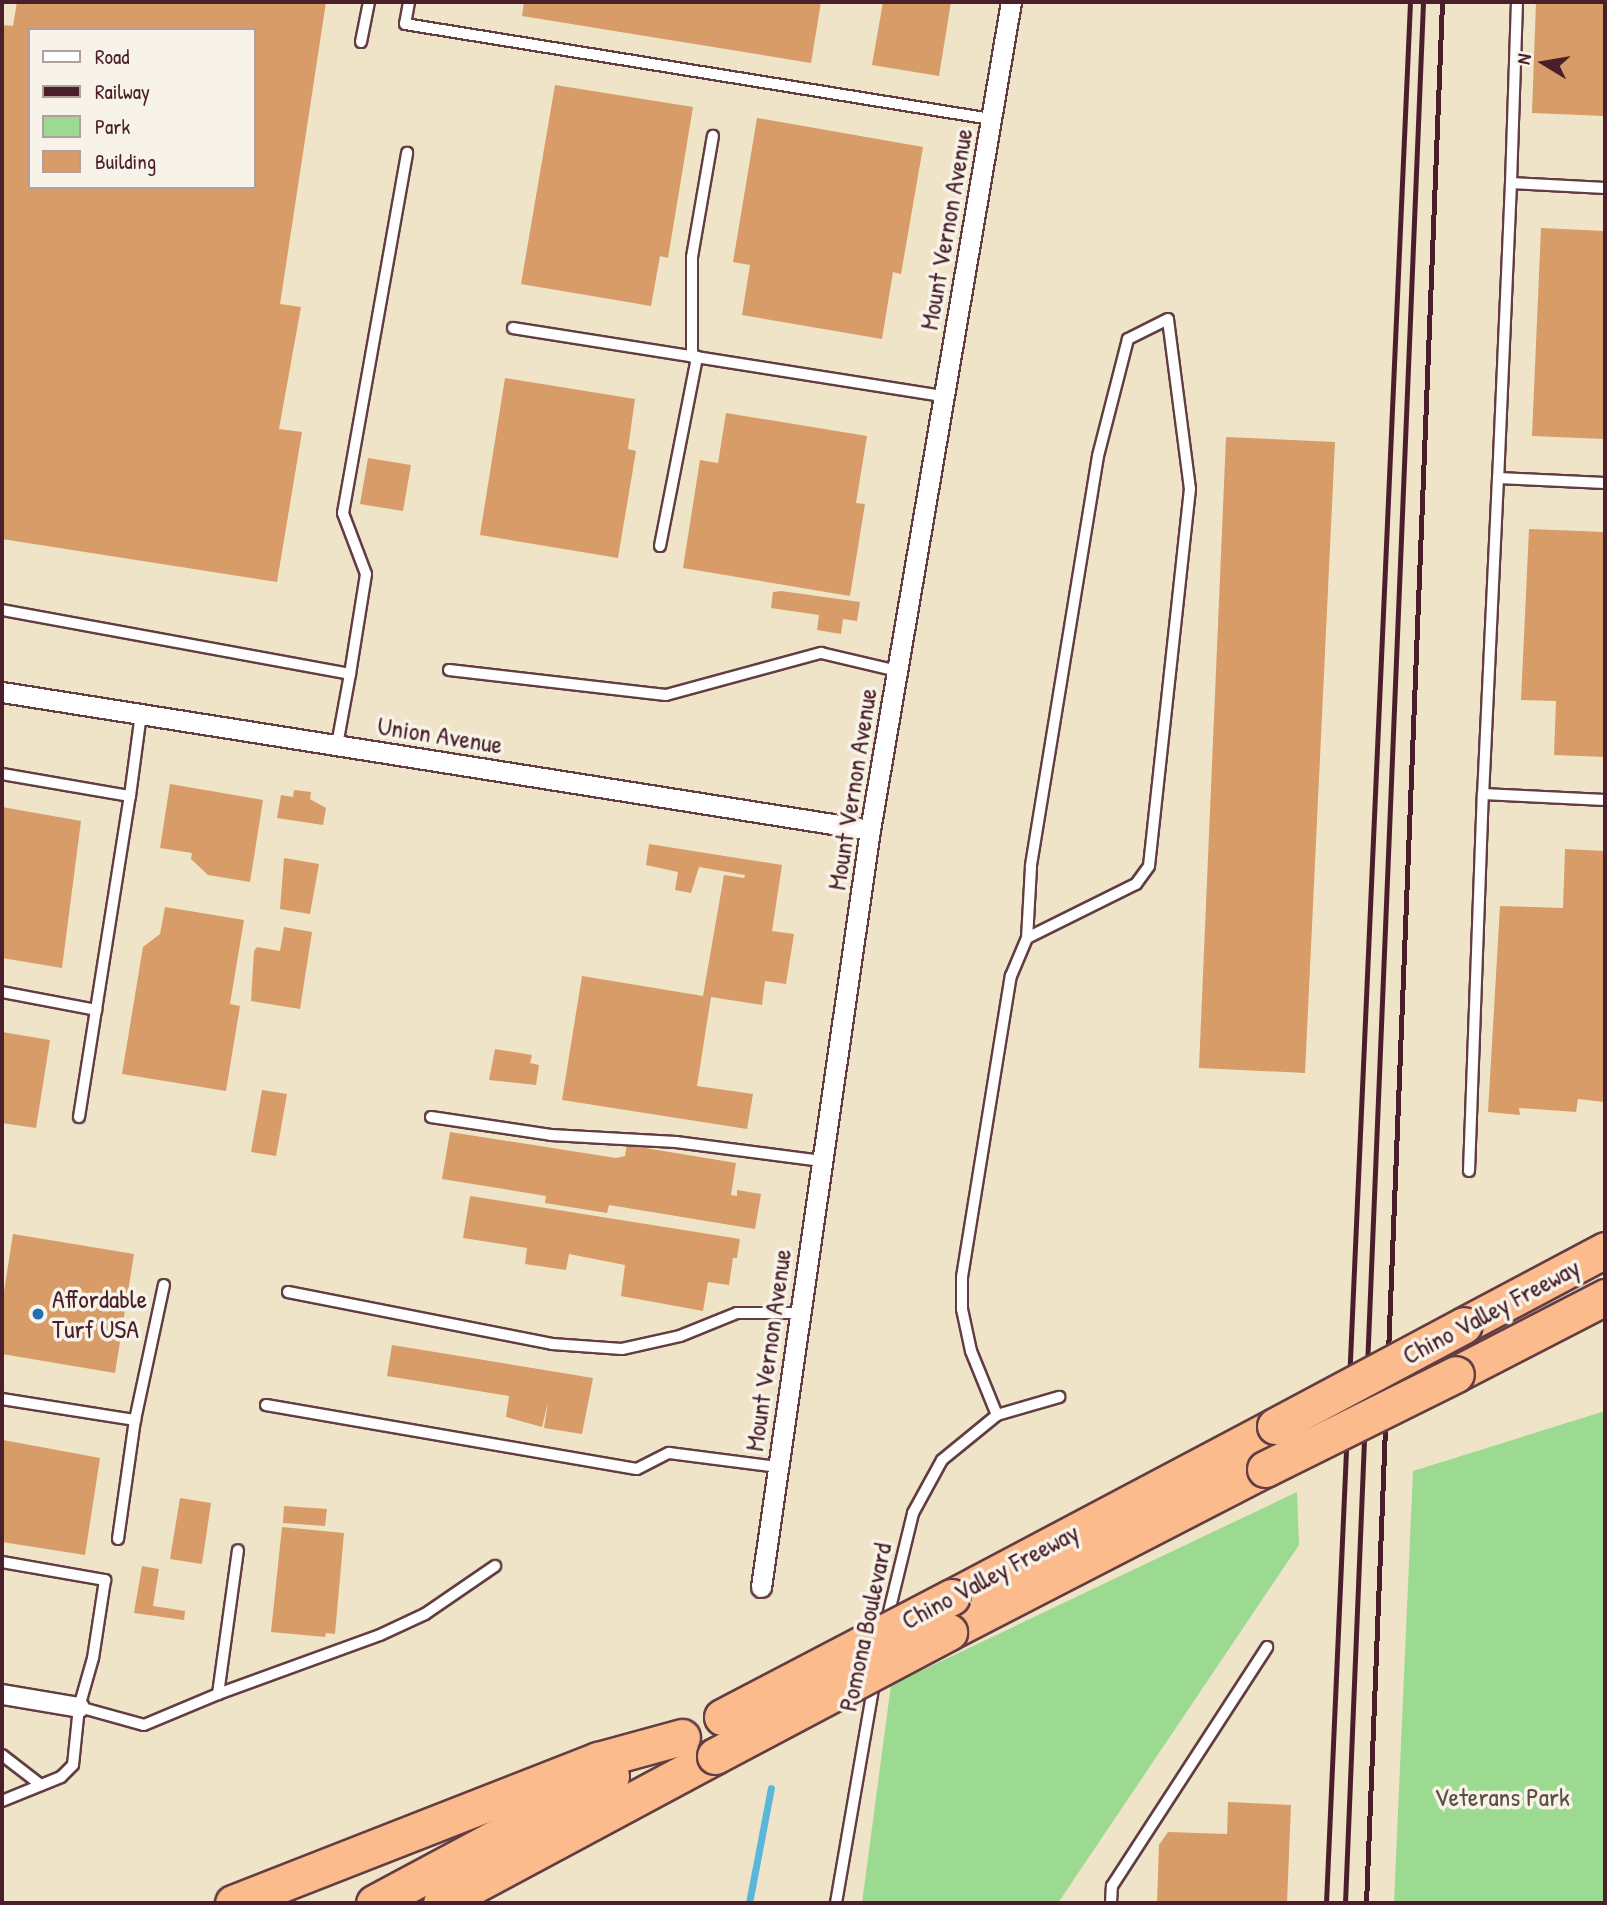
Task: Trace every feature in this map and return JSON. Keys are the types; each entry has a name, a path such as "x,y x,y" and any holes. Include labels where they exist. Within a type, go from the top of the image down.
{"highway":[{"name":"Chino Valley Freeway","path":"374,1903 682,1737 952,1597 1605,1250"},
{"name":"Chino Valley Freeway","path":"441,1903 949,1632 1605,1297"},
{"path":"1498,1353 1567,1336 1605,1320"},
{"path":"233,1903 598,1760 682,1737"}],"street":[{"name":"Mount Vernon Avenue","path":"761,1587 870,830 1011,2"},
{"name":"Union Avenue","path":"2,692 870,830"},
{"path":"2,1694 79,1707"}],"lane":[{"path":"361,41 369,2"},
{"path":"409,2 405,24 991,119"},
{"path":"1469,1171 1517,2"},
{"path":"660,546 694,357 692,257 713,136"},
{"path":"337,745 366,575 343,513 407,153"},
{"path":"1511,183 1605,188"},
{"path":"996,1415 971,1351 962,1309 962,1277 1011,976 1027,938 1031,867 1098,456 1128,339 1168,319 1190,489 1149,866 1136,884 1027,938"},
{"path":"513,328 944,396"},
{"path":"1498,478 1605,483"},
{"path":"2,610 350,674"},
{"path":"449,670 666,695 821,653 897,671"},
{"path":"79,1117 141,714"},
{"path":"2,774 130,796"},
{"path":"1483,794 1605,800"},
{"path":"2,992 96,1010"},
{"path":"431,1117 551,1135 676,1142 822,1161"},
{"path":"118,1539 135,1420 164,1284"},
{"path":"288,1292 552,1344 622,1349 680,1336 737,1313 800,1313"},
{"name":"Pomona Boulevard","path":"836,1903 867,1716 906,1533 926,1481 942,1460 996,1415 1059,1396"},
{"path":"2,1399 135,1420"},
{"path":"266,1405 637,1469 669,1453 778,1466"},
{"path":"218,1694 238,1550"},
{"path":"2,1562 105,1580 93,1658 79,1707 73,1765 61,1777 2,1801"},
{"path":"79,1707 144,1725 218,1694 380,1635 425,1614 495,1566"},
{"path":"1111,1903 1112,1886 1267,1647"},
{"path":"2,1755 41,1785"}],"green space":[{"name":"Veterans Park","path":"1605,1411 1605,1903 1394,1903 1413,1471"},
{"path":"1297,1492 1299,1545 1058,1903 862,1903 891,1685"}],"building":[{"path":"17,2 326,2 280,304 301,307 279,429 302,432 277,582 2,539 2,25 13,26"},
{"path":"524,2 821,2 811,63 522,16"},
{"path":"883,2 951,2 939,76 872,65"},
{"path":"1536,2 1605,2 1605,116 1532,113"},
{"path":"555,85 693,107 668,258 660,256 651,306 521,284"},
{"path":"757,118 923,147 901,274 893,272 882,339 742,315 750,265 733,262"},
{"path":"1541,228 1605,231 1605,439 1532,436"},
{"path":"505,378 635,399 628,449 636,451 618,558 480,535"},
{"path":"726,413 867,436 856,503 865,504 850,596 683,568 700,460 718,463"},
{"path":"1226,437 1335,442 1305,1073 1199,1068"},
{"path":"368,458 411,465 403,511 360,504"},
{"path":"1529,529 1605,532 1605,757 1554,755 1556,701 1521,700"},
{"path":"773,592 860,602 857,621 843,619 841,634 817,630 819,615 771,608"},
{"path":"170,784 263,800 250,882 208,875 191,859 192,853 160,848"},
{"path":"294,790 311,792 310,799 326,808 323,825 277,818 281,795 293,797"},
{"path":"2,807 81,821 62,968 2,958"},
{"path":"649,844 782,865 772,931 794,934 786,984 765,981 762,1005 711,997 697,1086 753,1094 747,1129 562,1100 582,976 703,996 724,875 744,878 745,875 699,867 691,893 675,890 678,872 646,865"},
{"path":"1565,849 1605,851 1605,1102 1578,1099 1576,1112 1519,1108 1520,1115 1488,1112 1500,906 1563,908"},
{"path":"284,858 319,864 310,914 280,909"},
{"path":"165,907 244,920 230,1004 240,1006 226,1091 122,1074 143,947 160,934"},
{"path":"284,927 312,932 300,1009 251,1001 254,951 257,947 280,951"},
{"path":"2,1032 50,1040 36,1128 2,1123"},
{"path":"495,1049 532,1055 530,1063 539,1065 536,1085 489,1080"},
{"path":"262,1090 287,1094 276,1156 251,1152"},
{"path":"450,1132 616,1158 625,1156 627,1145 736,1163 731,1195 737,1196 737,1190 761,1194 755,1229 609,1205 607,1213 545,1203 546,1196 442,1179"},
{"path":"470,1196 740,1239 737,1258 733,1258 729,1285 708,1282 703,1311 621,1296 625,1265 569,1254 566,1270 525,1264 527,1248 463,1238"},
{"path":"13,1234 134,1254 115,1373 2,1354 2,1304"},
{"path":"392,1345 593,1378 582,1434 544,1428 548,1402 542,1427 506,1417 509,1396 387,1376"},
{"path":"3,1440 100,1458 85,1555 2,1542"},
{"path":"180,1498 211,1503 202,1564 170,1559"},
{"path":"284,1506 327,1509 325,1526 283,1523"},
{"path":"282,1527 344,1533 335,1634 326,1633 325,1637 271,1632"},
{"path":"142,1566 159,1569 153,1606 185,1611 184,1620 134,1613"},
{"path":"1228,1802 1291,1805 1287,1903 1157,1903 1159,1845 1168,1832 1227,1834"}],"waterway":[{"path":"749,1903 771,1788"}],"railway":[{"path":"1326,1903 1410,2"},
{"path":"1345,1903 1423,2"},
{"path":"1366,1903 1442,2"}],"place":[{"name":"Affordable Turf USA","path":"38,1314"}]}
